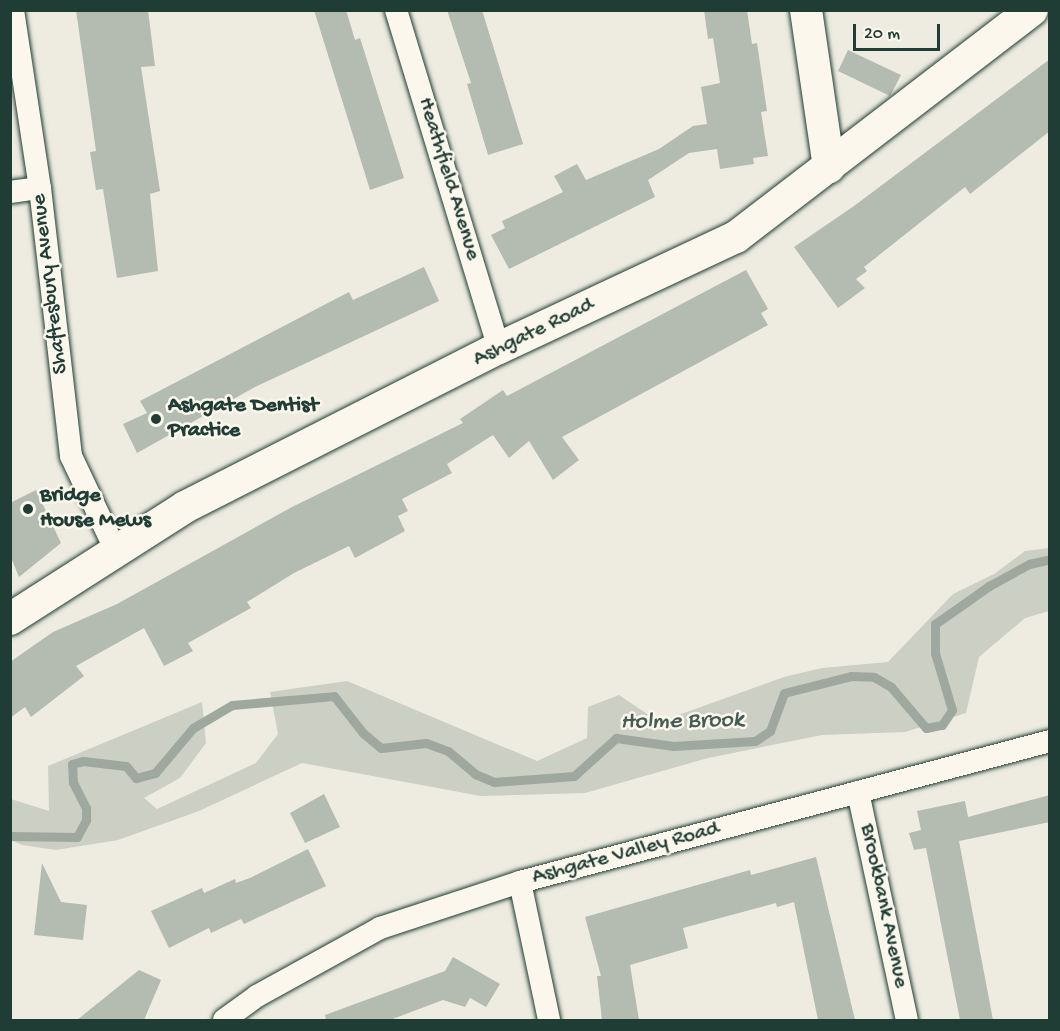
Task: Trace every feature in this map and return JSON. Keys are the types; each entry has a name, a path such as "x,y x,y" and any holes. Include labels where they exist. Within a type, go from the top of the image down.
{"street":[{"name":"Shaftesbury Avenue","path":"13,10 40,188 71,456 115,549"},
{"name":"Heathfield Avenue","path":"396,10 499,348"},
{"path":"806,10 829,167"},
{"name":"Ashgate Road","path":"10,619 115,549 185,507 499,348 736,237 1032,10"},
{"path":"10,192 40,188"},
{"name":"Ashgate Valley Road","path":"224,1020 257,996 380,928 520,882 1050,741"},
{"name":"Brookbank Avenue","path":"858,792 907,1020"},
{"path":"520,882 549,1020"}],"shaded area":[{"path":"1049,548 1049,611 1025,618 979,657 966,713 905,732 822,735 708,758 585,793 481,796 302,763 199,811 118,840 56,850 22,845 11,840 11,799 49,811 48,766 202,702 206,743 180,778 144,798 157,809 256,763 278,734 270,692 347,681 537,761 587,738 588,707 619,695 659,722 784,677 822,668 888,662 953,594 994,574 1025,551"}],"building":[{"path":"76,10 148,10 155,66 141,67 160,191 150,194 158,271 117,278 103,189 96,190 90,152 96,151"},
{"path":"314,10 346,10 355,40 360,38 404,178 370,190"},
{"path":"447,10 482,10 523,144 488,155 467,84 471,83"},
{"path":"704,10 747,10 752,44 757,43 767,111 761,112 768,156 753,158 754,164 720,169 717,149 689,153 648,180 655,197 509,269 491,235 505,228 502,221 563,192 554,176 577,164 586,180 659,149 693,126 707,124 701,87 720,83 713,38 708,39"},
{"path":"848,50 901,75 890,96 838,71"},
{"path":"1050,59 1050,131 970,194 965,187 864,267 867,271 856,279 865,288 838,308 794,247 854,206"},
{"path":"424,267 439,301 255,387 137,453 123,424 147,413 140,401 349,292 353,300"},
{"path":"746,270 768,309 761,313 768,325 562,437 579,460 553,480 529,441 509,458 493,435 447,464 452,473 402,499 408,511 398,516 405,531 355,558 349,546 294,573 247,602 251,608 188,643 193,651 164,666 144,628 76,666 84,676 31,717 25,707 10,718 10,662 53,632 117,604 292,507 463,423 460,419 503,390 507,396"},
{"path":"36,490 61,543 19,577 10,555 10,503"},
{"path":"324,794 340,827 305,843 290,813"},
{"path":"1050,795 1050,822 959,841 993,1020 960,1020 926,848 914,850 909,833 921,830 917,811 965,801 968,817"},
{"path":"308,849 326,886 244,924 241,919 211,933 209,928 169,948 151,911 202,888 204,893 235,879 236,883 250,878"},
{"path":"816,857 855,1020 818,1020 794,902 777,907 776,903 683,928 688,948 630,965 639,1020 602,1020 597,976 601,976 585,917 750,870 751,875"},
{"path":"42,863 61,902 87,905 83,940 34,935"},
{"path":"453,957 500,984 486,1007 470,998 465,1007 443,1000 390,1020 326,1020 325,1015 445,971"},
{"path":"139,970 161,980 144,1020 77,1020"}],"waterway":[{"name":"Holme Brook","path":"10,836 77,837 86,820 86,808 73,782 72,764 83,761 126,766 136,778 155,773 193,728 232,705 334,696 363,733 381,748 426,743 448,751 475,774 494,782 574,776 616,738 673,746 755,741 770,731 784,693 851,676 874,677 891,687 926,728 942,725 952,710 935,653 935,624 989,586 1029,564 1050,559"}],"place":[{"name":"Ashgate Dentist Practice","path":"156,419"},
{"name":"Bridge House Mews","path":"28,509"}]}
